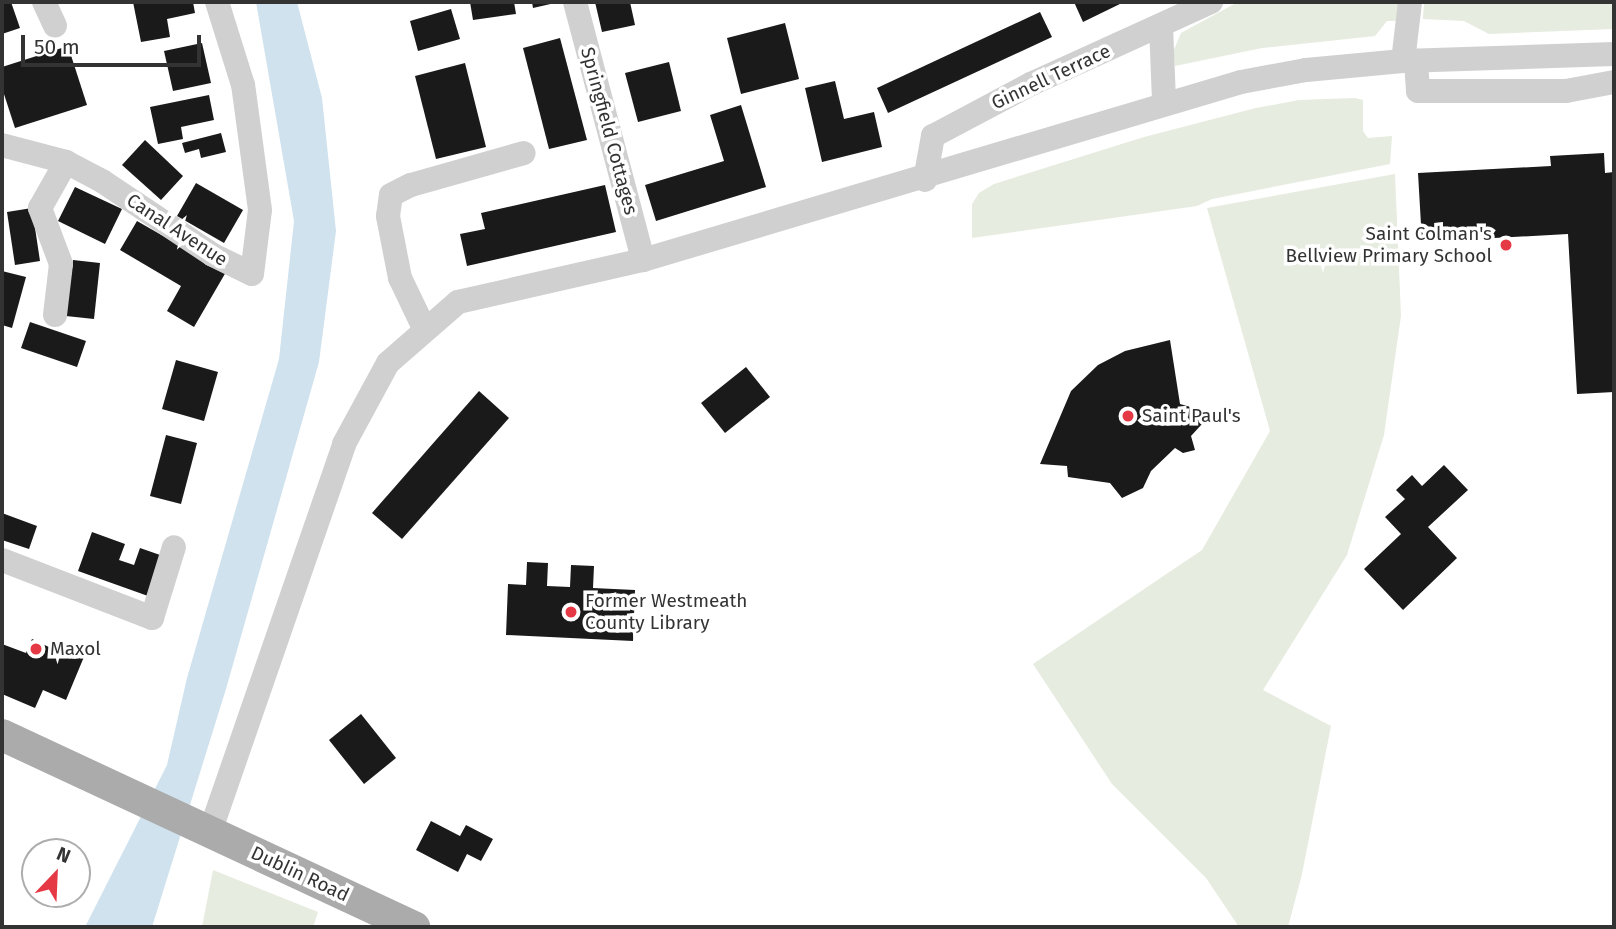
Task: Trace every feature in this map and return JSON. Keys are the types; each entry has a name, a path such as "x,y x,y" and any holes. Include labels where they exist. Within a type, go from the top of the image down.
{"main road":[{"name":"Dublin Road","path":"2,735 414,927"}],"street":[{"path":"44,2 55,26"},
{"name":"Canal Avenue","path":"2,145 66,162 102,181 213,256 252,274 260,210 243,85 217,2"},
{"name":"Springfield Cottages","path":"575,2 643,260"},
{"name":"Ginnell Terrace","path":"925,180 933,135 1031,84 1211,2"},
{"path":"1410,2 1410,61 1418,92 1566,91 1614,82"},
{"path":"1161,26 1164,102"},
{"path":"198,827 344,444 387,363 457,302 643,260 925,180 1164,102 1307,70 1410,61 1614,54"},
{"path":"424,328 400,278 388,216 391,195 411,185 524,153"},
{"path":"55,315 61,264 40,208 66,162"},
{"path":"2,560 152,618 174,547"}],"shaded area":[{"path":"1238,2 1400,2 1398,21 1387,21 1375,36 1262,48 1175,66 1173,52 1181,33"},
{"path":"1424,2 1614,2 1614,29 1489,34 1464,21 1423,19"},
{"path":"1299,100 1363,100 1363,131 1368,138 1392,136 1390,164 1212,199 1197,206 972,238 972,204 979,193 994,184 1144,137 1256,108"},
{"path":"1395,174 1401,316 1384,435 1347,555 1263,690 1331,726 1302,874 1288,927 1239,927 1206,878 1112,784 1033,664 1202,550 1270,431 1207,208"},
{"path":"213,870 318,912 313,927 202,927"}],"water":[{"path":"256,2 297,2 322,98 336,231 319,362 226,689 152,927 85,927 167,765 187,678 279,359 294,221"}],"building":[{"path":"2,2 11,2 20,28 2,34"},
{"path":"133,2 193,2 195,13 167,19 170,37 141,42"},
{"path":"470,2 514,2 516,14 473,20"},
{"path":"532,2 555,2 555,3 533,8"},
{"path":"595,2 630,2 635,25 602,32"},
{"path":"1074,2 1124,2 1083,22"},
{"path":"451,9 460,39 418,51 410,21"},
{"path":"1040,12 1052,37 888,113 877,88"},
{"path":"785,23 799,79 741,94 727,38"},
{"path":"560,38 587,140 549,149 523,48"},
{"path":"202,43 211,83 173,91 164,51"},
{"path":"68,46 87,105 15,128 2,88 2,67"},
{"path":"669,62 681,111 638,122 625,73"},
{"path":"465,63 486,147 436,159 415,76"},
{"path":"835,81 844,119 874,112 882,147 822,162 805,88"},
{"path":"209,95 214,120 181,127 183,139 158,144 150,107"},
{"path":"741,105 766,187 656,221 645,185 724,161 710,115"},
{"path":"221,133 226,152 201,158 199,149 185,153 182,143"},
{"path":"145,140 183,176 161,200 122,165"},
{"path":"1604,153 1605,173 1614,172 1614,392 1577,394 1568,234 1422,242 1418,173 1551,166 1550,156"},
{"path":"196,183 243,210 224,243 177,216"},
{"path":"605,185 616,232 467,266 460,234 485,229 481,213"},
{"path":"75,187 122,209 105,244 58,221"},
{"path":"32,208 40,261 15,265 7,212"},
{"path":"137,221 226,272 194,327 167,311 181,286 120,250"},
{"path":"73,260 100,263 94,319 66,316"},
{"path":"2,271 26,277 12,328 2,325"},
{"path":"30,322 86,341 77,367 21,348"},
{"name":"Saint Paul's","path":"1170,340 1180,404 1194,408 1202,424 1191,436 1195,450 1183,453 1175,448 1151,471 1143,488 1122,498 1110,483 1068,477 1067,466 1040,464 1071,391 1098,365 1125,351"},
{"path":"176,360 218,372 204,421 162,409"},
{"path":"746,367 770,397 725,433 701,403"},
{"path":"479,391 509,418 402,539 372,513"},
{"path":"166,435 197,443 181,504 150,496"},
{"path":"1444,465 1468,490 1428,527 1457,558 1403,610 1364,569 1401,534 1385,517 1405,499 1396,490 1412,475 1422,486"},
{"path":"2,513 37,526 29,549 2,540"},
{"path":"92,532 125,544 119,560 134,565 140,548 163,556 148,596 78,571"},
{"name":"Former Westmeath County Library","path":"527,562 548,563 547,586 570,587 571,565 594,566 593,588 635,590 633,641 506,635 508,584 526,585"},
{"path":"32,639 51,648 55,639 86,652 66,700 43,690 35,708 2,694 2,644 26,653"},
{"path":"361,714 396,758 364,784 329,740"},
{"path":"431,821 460,836 466,825 493,839 481,861 467,854 458,872 416,850"}],"place":[{"name":"Saint Colman's Bellview Primary School","path":"1506,245"},
{"name":"Saint Paul's","path":"1128,416"},
{"name":"Former Westmeath County Library","path":"571,612"},
{"name":"Maxol","path":"36,649"}]}
